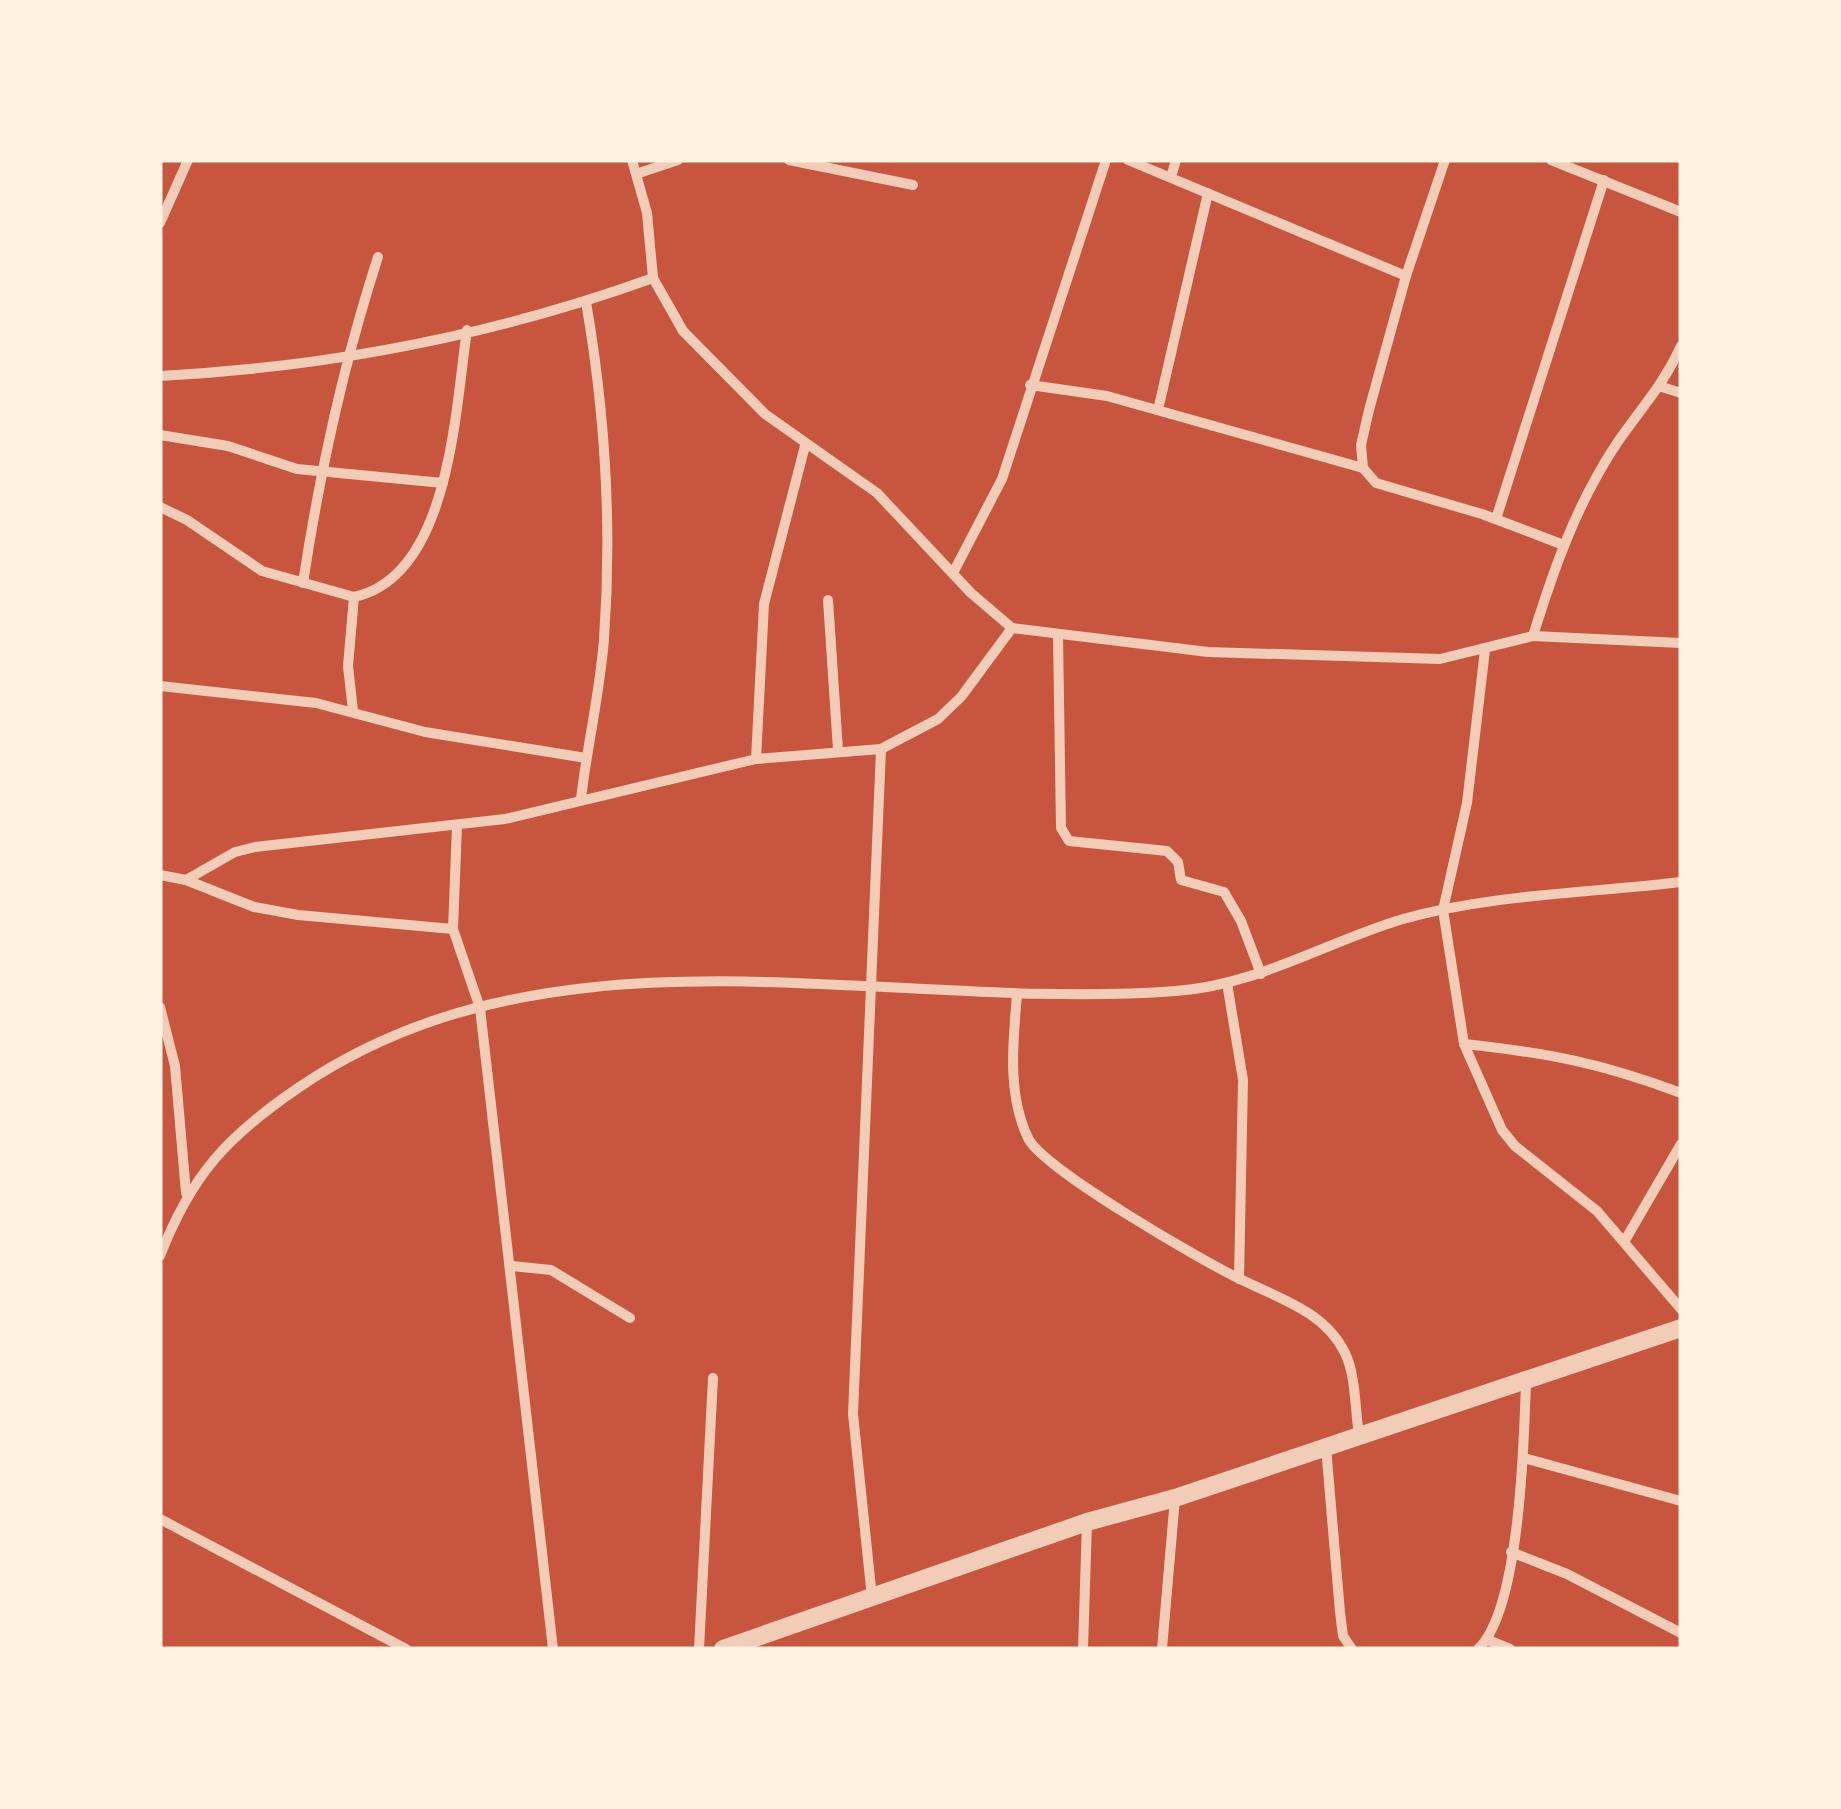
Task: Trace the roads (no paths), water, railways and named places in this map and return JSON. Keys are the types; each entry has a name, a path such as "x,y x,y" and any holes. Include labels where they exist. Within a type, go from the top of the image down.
{"street":[{"path":"160,223 188,160"},
{"path":"632,160 639,173 653,278 668,310 705,356 805,446 877,492 952,573 1012,628 1269,655 1440,659 1533,636 1681,643"},
{"path":"639,173 678,160"},
{"path":"789,160 913,185"},
{"path":"952,573 1002,479 1106,160"},
{"path":"1128,160 1406,276"},
{"path":"1171,178 1176,160"},
{"path":"1363,468 1361,445 1369,410 1406,276 1445,160"},
{"path":"1551,160 1681,212"},
{"path":"1496,520 1604,180"},
{"path":"1158,410 1208,193"},
{"path":"303,584 320,472 345,359 378,256"},
{"path":"160,376 345,359 586,302 653,278"},
{"path":"581,799 604,642 607,536 595,355 586,302"},
{"path":"160,507 187,520 243,561 303,584 354,597 378,592 400,573 414,553 443,483 468,330"},
{"path":"1533,636 1562,544 1616,446 1662,387 1681,346"},
{"path":"1030,385 1106,396 1363,468 1376,482 1562,544"},
{"path":"1662,387 1681,393"},
{"path":"160,435 228,446 281,466 443,483"},
{"path":"756,760 764,604 805,446"},
{"path":"353,711 348,666 354,597"},
{"path":"828,600 838,750"},
{"path":"186,880 235,852 255,846 457,826 533,814 581,799 756,760 881,749 938,720 962,698 1012,628"},
{"path":"1058,634 1062,828 1069,841 1167,851 1178,862 1181,880 1224,892 1242,920 1261,974"},
{"path":"1485,650 1467,802 1443,910 1464,1044 1502,1130 1515,1146 1597,1211 1681,1309"},
{"path":"160,686 316,703 425,732 586,758"},
{"path":"872,1599 853,1414 874,988 881,749"},
{"path":"457,826 453,929 480,1008 553,1649"},
{"path":"160,874 254,906 298,915 453,929"},
{"path":"160,1256 186,1193 246,1127 333,1064 392,1037 480,1008 647,982 1017,995 1178,991 1261,974 1358,934 1443,910 1681,882"},
{"path":"1227,983 1242,1080 1239,1279"},
{"path":"1017,995 1012,1053 1019,1116 1030,1143 1076,1182 1239,1279 1297,1304 1337,1339 1348,1356 1359,1436"},
{"path":"160,1007 176,1066 186,1193"},
{"path":"1464,1044 1548,1052 1620,1070 1681,1092"},
{"path":"1624,1242 1681,1144"},
{"path":"512,1266 551,1270 630,1318"},
{"path":"723,1649 1087,1522 1175,1498 1681,1328"},
{"path":"699,1649 713,1378"},
{"path":"1478,1649 1488,1640 1502,1608 1524,1458 1526,1382"},
{"path":"1326,1448 1342,1624 1352,1649"},
{"path":"1524,1458 1681,1501"},
{"path":"1162,1649 1175,1498"},
{"path":"160,1519 406,1649"},
{"path":"1083,1649 1087,1522"},
{"path":"1511,1552 1567,1574 1681,1632"},
{"path":"1488,1640 1510,1649"}]}
